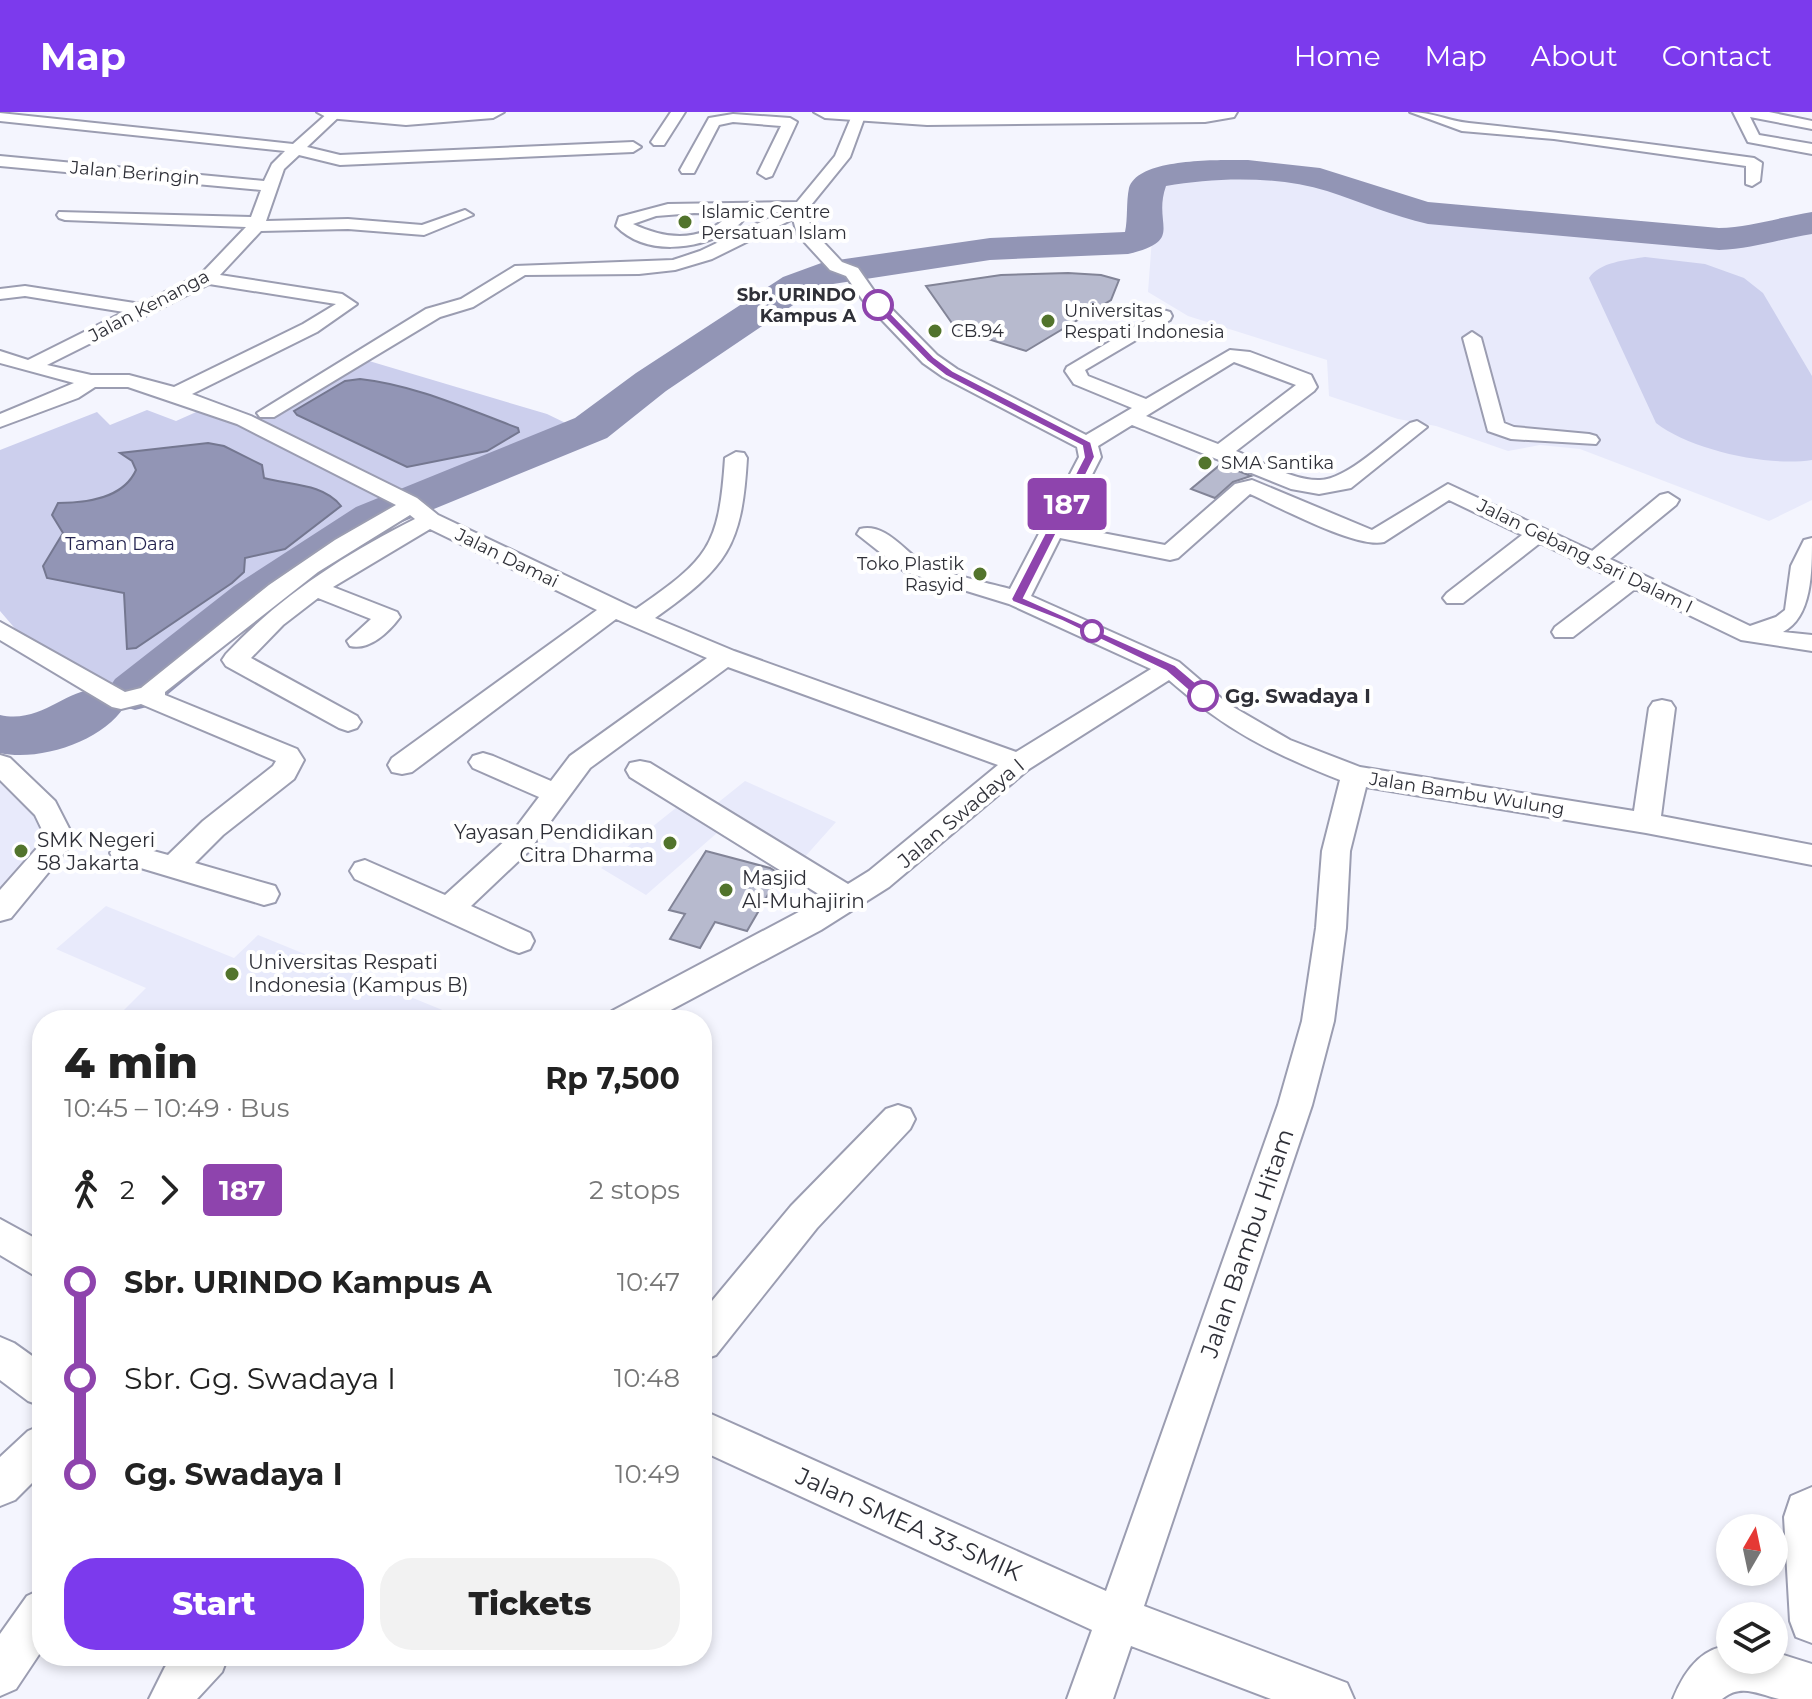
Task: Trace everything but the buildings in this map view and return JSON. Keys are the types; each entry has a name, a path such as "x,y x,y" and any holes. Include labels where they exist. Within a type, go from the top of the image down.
{"main road":[{"path":"328,112 415,119 493,112"},
{"path":"825,112 858,116 1205,116 1226,112"}],"street":[{"path":"659,142 678,112"},
{"path":"1417,112 1491,137 1593,140 1754,163 1752,181"},
{"path":"1740,112 1745,139 1812,149"},
{"path":"1747,112 1812,125"},
{"name":"Jalan Kenanga","path":"29,367 207,278 257,224 277,167 336,113"},
{"path":"688,170 710,125 734,115 790,122 766,173"},
{"path":"267,413 433,313 467,303 521,270 639,269 675,265 706,255 800,208 842,157 858,116"},
{"path":"0,117 296,148 340,160 633,147"},
{"name":"Jalan Beringin","path":"0,161 270,186"},
{"path":"740,209 737,219 691,242 639,234 624,226 625,221 645,213 674,206 800,208"},
{"path":"800,208 803,230 930,359 950,373 1087,444 1090,457 1017,599"},
{"path":"65,215 257,224 348,224 424,230 465,215"},
{"path":"174,395 310,328 348,304 342,299 207,278"},
{"path":"0,294 25,291 146,310"},
{"path":"1163,316 1077,367 1075,371 1081,380 1141,412 1299,484 1333,487 1343,483 1417,427"},
{"path":"1472,338 1495,427 1511,433 1589,440"},
{"path":"1087,444 1223,359 1235,355 1304,379 1307,387 1223,451"},
{"name":"Jalan Damai","path":"0,357 91,381 142,383 244,420 614,609 725,657 1019,763"},
{"path":"0,421 71,394 91,381"},
{"path":"638,619 706,565 717,552 733,500 736,458"},
{"name":"Jalan Gebang Sari Dalam I","path":"1053,530 1170,553 1243,489 1252,487 1368,537 1383,535 1448,491 1596,559 1631,581 1750,635 1812,643"},
{"path":"1596,559 1668,500"},
{"path":"348,722 235,660 246,647 317,589 398,536 413,507"},
{"path":"0,629 8,637 121,701 150,694 276,591 372,525 413,507"},
{"path":"1455,598 1539,533"},
{"name":"Jalan Bambu Wulung","path":"868,534 895,550 913,567 1056,614 1170,668 1219,710 1306,758 1355,776 1646,823 1812,855"},
{"path":"1750,635 1790,620 1803,604 1805,593 1801,572 1804,556 1812,545"},
{"path":"1564,632 1631,581"},
{"path":"317,589 388,617 359,641"},
{"path":"402,765 614,609"},
{"path":"449,909 518,845 580,762 725,657"},
{"name":"Jalan Swadaya I","path":"641,1010 848,898 905,860 1019,763 1170,668"},
{"path":"150,694 151,699 287,755 290,760 284,772 213,828 173,868"},
{"path":"1646,823 1662,708"},
{"path":"483,762 555,793"},
{"path":"0,764 51,814 59,828 61,840 0,910"},
{"path":"640,770 848,898"},
{"name":"Jalan Bambu Hitam","path":"1090,1699 1299,1091 1318,1021 1331,928 1336,851 1355,776"},
{"path":"124,853 264,894"},
{"path":"365,871 519,941"},
{"path":"712,1330 804,1217 898,1119"},
{"path":"0,1235 32,1256"},
{"path":"0,1356 32,1380"},
{"name":"Jalan SMEA 33-SMIK","path":"712,1435 1116,1618 1331,1699"},
{"path":"0,1485 32,1455"},
{"path":"1812,1508 1806,1511 1805,1517 1812,1621"},
{"path":"0,1673 32,1626"},
{"path":"172,1699 197,1666"},
{"path":"1696,1699 1704,1685 1723,1669 1754,1668 1812,1687"}],"shaded area":[{"path":"1214,174 1326,183 1395,210 1485,228 1693,247 1764,240 1812,226 1812,500 1769,521 1580,449 1540,445 1508,451 1436,426 1398,419 1329,396 1327,360 1188,316 1148,292 1156,185 1172,177"},
{"path":"360,379 440,399 518,428 519,432 487,451 407,467 294,411 345,381"},
{"path":"208,443 224,446 262,465 264,478 315,489 334,498 341,506 285,549 245,558 244,572 232,583 136,648 127,649 124,593 47,578 43,566 63,533 52,515 58,503 103,497 130,480 136,470 132,461 120,453"},
{"name":"SMK Negeri 58 Jakarta","path":"0,780 36,812 50,838 0,902"},
{"name":"Yayasan Pendidikan Citra Dharma","path":"745,781 836,822 803,859 725,826 646,895 601,868 687,799 710,809"},
{"name":"Universitas Respati Indonesia (Kampus B)","path":"106,906 234,958 258,935 442,1010 124,1010 146,988 56,949"}],"green space":[{"path":"1645,257 1705,264 1744,278 1763,293 1812,376 1812,460 1774,461 1731,454 1689,441 1656,423 1589,278 1606,265"},
{"name":"Taman Dara","path":"359,358 547,414 578,429 379,510 257,588 135,687 118,690 18,632 0,611 0,450 97,412 110,425 147,410 176,421 203,409 244,427"}],"waterway":[{"path":"135,692 253,597 373,517 591,428 651,382 797,285 824,274 990,249 1128,243 1144,238 1147,186 1155,178 1223,170 1273,172 1340,184 1428,213 1719,239 1751,238 1774,229 1812,223"},
{"path":"0,734 12,737 37,735 96,707"}],"bus line":[{"name":"187","path":"878,305 930,359 950,373 1087,444 1090,457 1017,599 1170,668 1203,696"}],"place":[{"name":"Islamic Centre Persatuan Islam","path":"685,222"},
{"name":"Sbr. URINDO Kampus A","path":"878,305"},
{"name":"Universitas Respati Indonesia","path":"1048,321"},
{"name":"CB.94","path":"935,331"},
{"name":"SMA Santika","path":"1205,463"},
{"name":"Toko Plastik Rasyid","path":"980,574"},
{"name":"Gg. Swadaya I","path":"1203,696"},
{"name":"Yayasan Pendidikan Citra Dharma","path":"670,843"},
{"name":"SMK Negeri 58 Jakarta","path":"21,851"},
{"name":"Masjid Al-Muhajirin","path":"726,890"},
{"name":"Universitas Respati Indonesia (Kampus B)","path":"232,974"}]}
